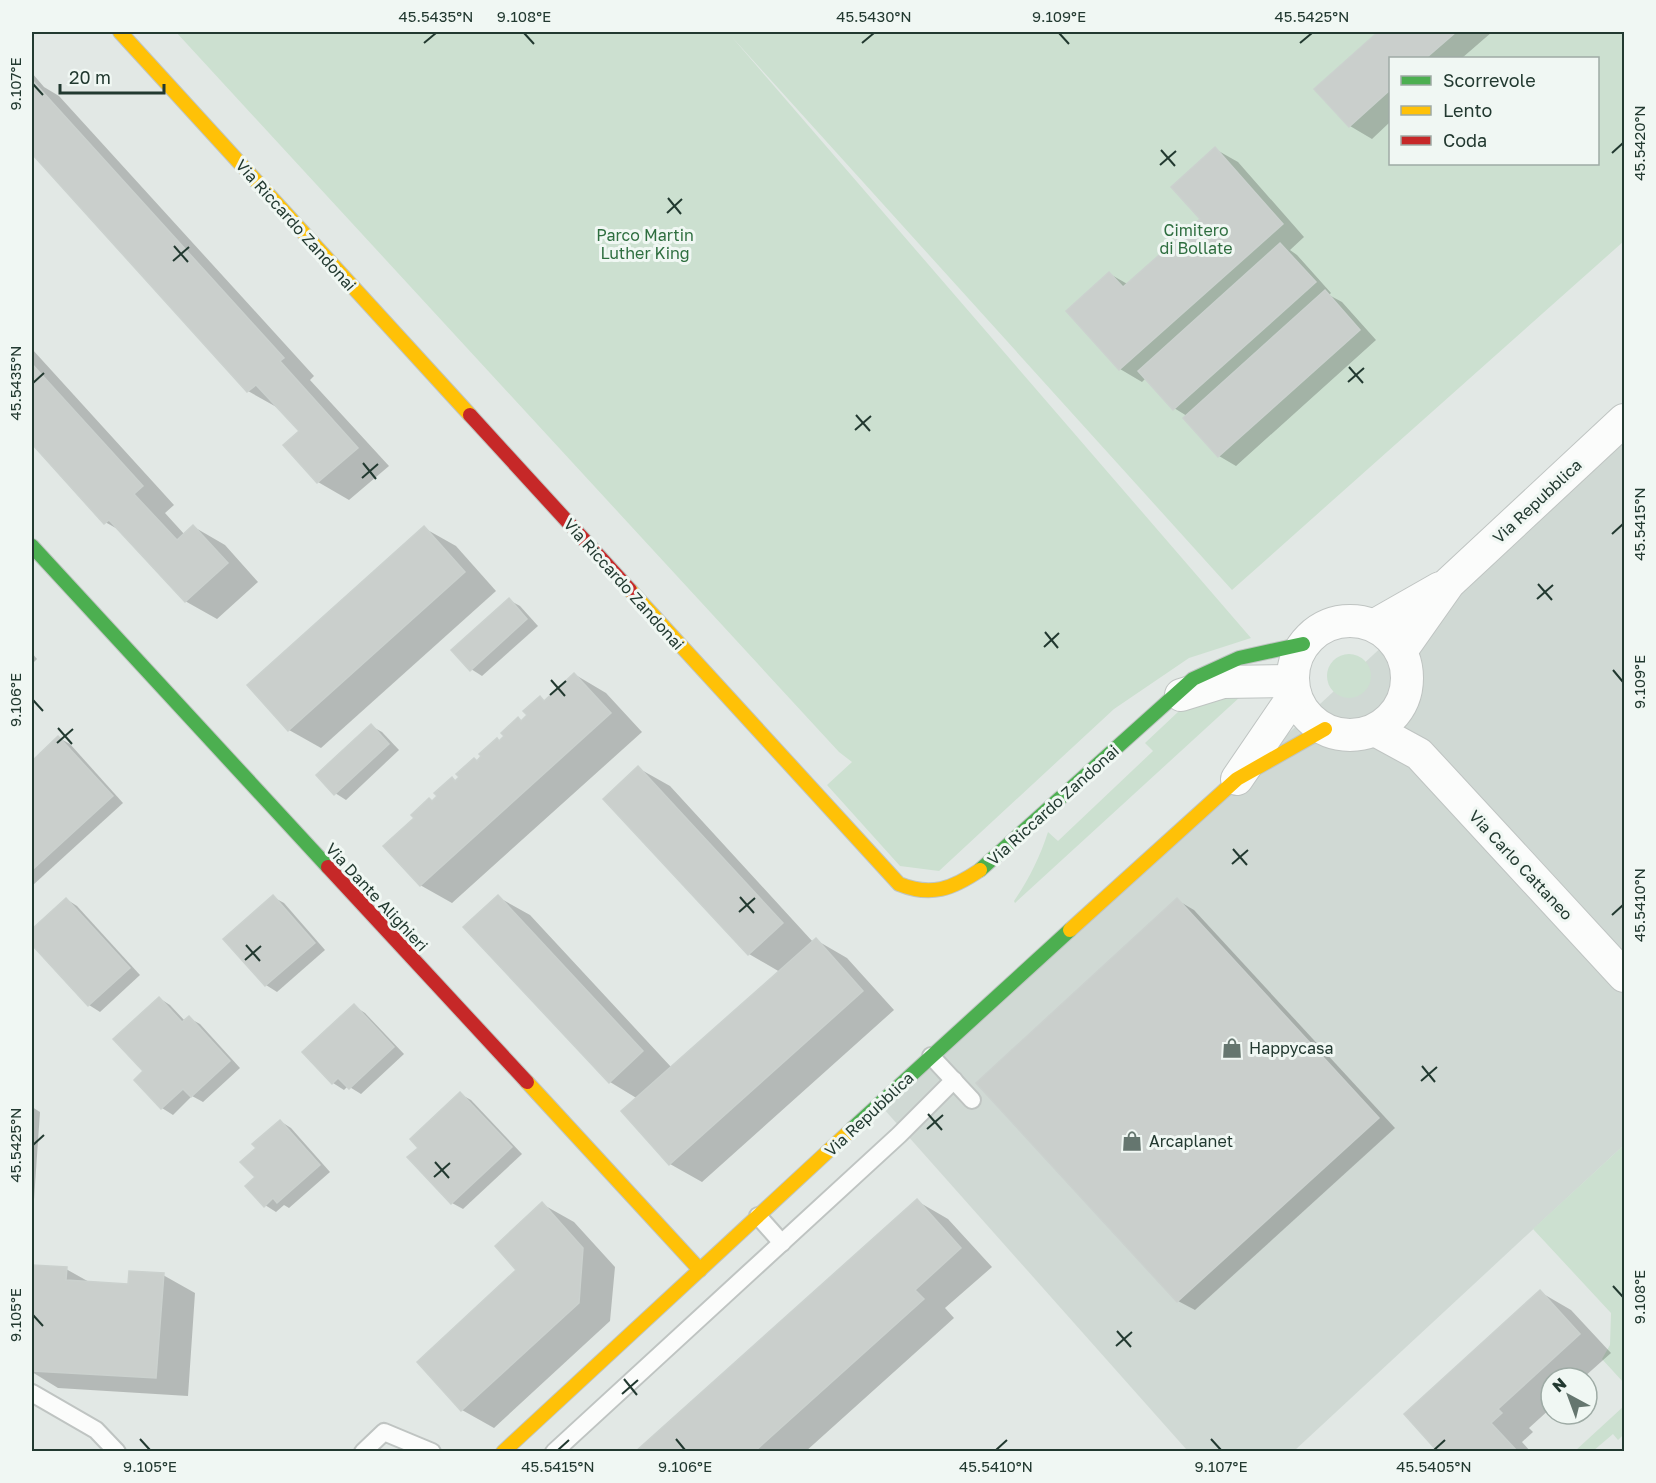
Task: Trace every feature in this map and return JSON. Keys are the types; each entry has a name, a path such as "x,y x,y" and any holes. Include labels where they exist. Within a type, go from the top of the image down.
{"street":[{"name":"Via Riccardo Zandonai","path":"120,32 899,884 919,893 955,887 981,870 1193,679 1215,667 1245,656 1280,651 1304,644"},
{"name":"Via Repubblica","path":"1401,651 1449,583 1624,420"},
{"name":"Via Dante Alighieri","path":"32,546 700,1270"},
{"name":"Via Repubblica","path":"1375,625 1449,583"},
{"path":"1355,620 1375,625 1390,636 1401,651 1407,668 1407,687 1401,705 1390,719 1375,730 1359,735 1341,734 1325,729 1301,708 1294,687 1295,661 1304,644 1318,630 1336,622 1355,620"},
{"name":"Via Riccardo Zandonai","path":"1166,701 1223,682 1294,687"},
{"name":"Via Repubblica","path":"1237,779 1294,687"},
{"name":"Via Carlo Cattaneo","path":"1401,705 1419,754"},
{"name":"Via Repubblica","path":"514,1448 758,1216 1237,779 1325,729"},
{"name":"Via Carlo Cattaneo","path":"1375,730 1419,754 1624,976"}],"lane":[{"path":"931,1056 972,1100"},
{"path":"555,1452 899,1135 954,1080"},
{"path":"758,1216 782,1243"},
{"path":"32,1393 96,1430 117,1452"},
{"path":"363,1452 384,1432 432,1452"}],"shaded area":[{"path":"1624,423 1624,1145 1294,1451 1197,1452 1186,1449 883,1108"}],"green space":[{"path":"176,32 1624,32 1624,241 1232,590 731,36 1251,638 1189,658 1114,709 939,871 900,866 827,785 852,762 839,752"},
{"path":"1349,654 1364,661 1371,676 1364,691 1349,698 1334,691 1327,676 1334,661"},
{"path":"1217,696 1240,697 1015,903 1014,901 1038,859 1048,832 1058,841 1153,751 1145,743 1178,712"},
{"path":"1624,1145 1624,1383 1602,1359 1610,1345 1611,1313 1533,1229"},
{"path":"1624,1406 1624,1434 1618,1440 1613,1434 1593,1451 1575,1451"}],"building":[{"path":"1378,32 1456,32 1427,57 1389,57 1389,91 1349,127 1314,89"},
{"path":"32,80 284,358 280,361 358,448 317,483 283,445 299,431 256,385 247,392 32,154"},
{"path":"1215,147 1283,224 1119,370 1066,311 1109,272 1123,287 1200,219 1171,187"},
{"path":"1280,243 1316,282 1173,410 1138,371"},
{"path":"1325,290 1360,330 1218,457 1183,418"},
{"path":"32,364 143,486 134,494 177,540 193,525 228,563 185,602 109,520 104,524 32,444"},
{"path":"424,526 465,572 288,731 247,685"},
{"path":"509,598 527,619 470,671 451,650"},
{"path":"574,673 611,713 420,886 383,846 414,818 411,815 429,798 432,801 437,796 434,793 452,777 455,781 459,777 456,774 474,758 477,761 481,756 479,754 497,738 499,741 504,736 501,733 518,717 521,721 527,715 523,711 540,696 544,701"},
{"path":"371,724 389,744 334,795 316,775"},
{"path":"58,736 113,796 32,870 32,761"},
{"path":"638,766 783,923 748,955 603,799"},
{"path":"273,895 315,943 265,986 223,939"},
{"path":"498,895 643,1051 609,1083 463,927"},
{"path":"66,898 130,968 88,1006 32,945 32,929"},
{"path":"1177,898 1379,1118 1177,1302 976,1083"},
{"path":"816,938 863,991 669,1165 621,1111"},
{"path":"159,997 182,1022 189,1016 230,1061 191,1097 183,1089 161,1109 134,1080 143,1071 113,1039"},
{"path":"354,1004 394,1047 349,1089 338,1078 332,1084 302,1052"},
{"path":"460,1092 512,1147 451,1204 407,1157 418,1148 410,1139"},
{"path":"280,1120 320,1165 277,1203 273,1198 264,1207 245,1186 255,1177 240,1162 256,1148 252,1144"},
{"path":"917,1199 961,1248 915,1290 924,1299 754,1452 635,1452"},
{"path":"542,1202 583,1248 579,1303 461,1411 417,1362 516,1270 495,1246"},
{"path":"32,1265 67,1267 66,1280 128,1284 129,1271 164,1273 156,1378 32,1371"},
{"path":"1540,1290 1580,1334 1545,1366 1539,1366 1539,1372 1498,1409 1502,1413 1491,1423 1518,1452 1438,1452 1404,1414"}],"traffic: fast":[{"path":"32,546 328,867"},
{"path":"980,870 1193,679 1239,658 1303,644"},
{"path":"852,1129 1070,930"}],"traffic: slow":[{"path":"120,32 470,415"},
{"path":"630,590 899,884 921,890 941,889 960,882 980,870"},
{"path":"1070,930 1237,779 1325,729"},
{"path":"527,1082 700,1270"},
{"path":"503,1452 852,1129"}],"traffic: jam":[{"path":"470,415 630,590"},
{"path":"328,867 527,1082"}],"place":[{"name":"Happycasa","path":"1232,1048"},
{"name":"Arcaplanet","path":"1132,1141"}],"park label":[{"name":"Cimitero di Bollate","path":"1196,239"},
{"name":"Parco Martin Luther King","path":"645,244"}]}
